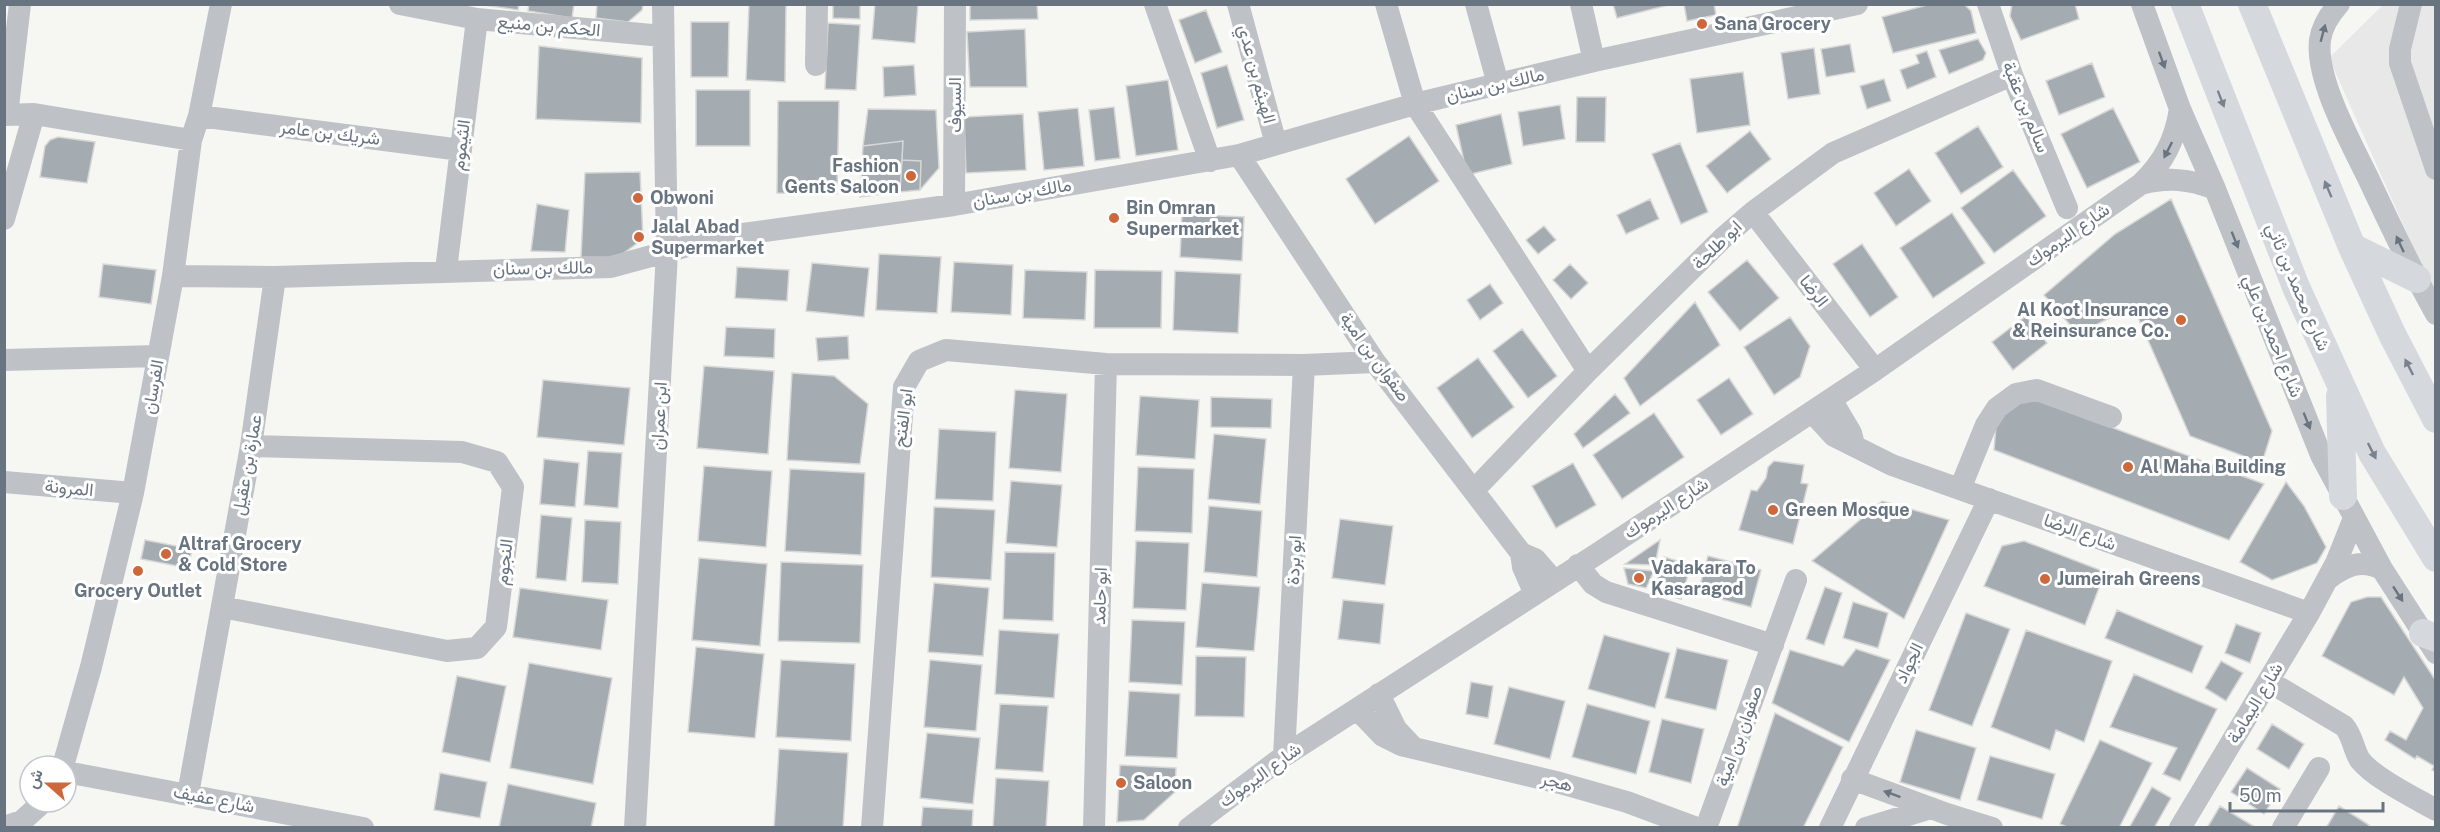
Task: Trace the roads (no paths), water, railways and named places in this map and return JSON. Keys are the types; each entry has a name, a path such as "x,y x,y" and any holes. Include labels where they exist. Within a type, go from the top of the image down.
{"main road":[{"name":"شارع محمد بن ثاني","path":"2185,4 2296,287 2339,382 2372,453 2436,558"},
{"path":"2252,4 2352,247 2392,334 2436,419"},
{"path":"2352,247 2417,279"},
{"path":"2339,382 2349,507"}],"street":[{"path":"20,4 6,115 34,114 191,140"},
{"name":"الفرسان","path":"66,754 91,667 133,493 173,276 191,140 199,116 221,4"},
{"name":"الحكم بن منيع","path":"400,4 477,19 663,36"},
{"name":"ابن عمران","path":"635,828 667,253 663,4"},
{"path":"816,66 817,4"},
{"name":"السيوف","path":"954,205 955,4"},
{"path":"1155,4 1210,161"},
{"name":"الهيثم بن عدي","path":"1238,4 1276,144"},
{"path":"1386,4 1415,104 1588,372"},
{"path":"1476,4 1498,84"},
{"path":"1581,4 1594,61"},
{"name":"مالك بن سنان","path":"173,276 275,277 446,270 611,267 721,237 954,205 1239,155 1415,104 1594,61 1756,15 1857,4"},
{"name":"سالم بن عقبة","path":"1988,4 2012,75 2067,208"},
{"name":"شارع احمد بن علي","path":"2142,4 2180,109 2215,189 2311,432 2382,569 2432,641"},
{"path":"2340,4 2328,15 2320,40 2322,67 2337,113 2436,314"},
{"path":"2412,4 2400,49 2400,63 2436,169"},
{"name":"الثيموم","path":"446,270 477,19"},
{"name":"ابو طلحة","path":"1474,489 1588,372 1724,237 1753,212 1833,153 2012,75"},
{"name":"شارع اليرموك","path":"1189,828 1284,756 1875,370 2141,184 2157,169 2169,151 2177,130 2180,109"},
{"path":"4,219 34,114"},
{"name":"شريك بن عامر","path":"199,116 461,150"},
{"name":"صفوان بن امية","path":"1239,155 1375,362 1521,553 1523,567 1534,594"},
{"name":"شارع اليرموك","path":"2141,184 2160,179 2178,178 2215,189"},
{"name":"الرضا","path":"1753,212 1875,370"},
{"name":"عمارة بن عقيل","path":"188,794 251,446 275,277"},
{"name":"ابو الفتح","path":"872,828 904,387 919,361 946,350 1106,364 1304,365 1375,362"},
{"path":"4,360 158,356"},
{"name":"ابو حامد","path":"1094,828 1106,364"},
{"name":"ابو بردة","path":"1284,756 1304,365"},
{"path":"1960,489 1986,425 1997,408 2016,394 2037,390 2111,417"},
{"path":"1831,399 1854,445"},
{"name":"شارع الرضا","path":"1812,412 1834,436 1892,465 2309,613"},
{"name":"النجوم","path":"222,607 447,651 477,648 496,627 513,487 497,462 462,452 251,446"},
{"name":"المرونة","path":"4,482 133,493"},
{"name":"الجواد","path":"1830,828 1989,499"},
{"name":"شارع اليمامة","path":"2180,828 2329,578 2343,549 2349,507"},
{"name":"صفوان بن امية","path":"1521,553 1535,559 1554,581"},
{"path":"1587,560 1615,595 1773,645"},
{"path":"2329,578 2342,568 2358,563 2367,563 2382,569"},
{"name":"صفوان بن امية","path":"1706,828 1796,580"},
{"path":"2268,681 2344,726 2351,736 2356,753 2366,766 2436,810"},
{"path":"1379,694 1396,729 1413,747"},
{"name":"هجر","path":"1357,710 1383,736 1401,745 1560,783 1627,802 1697,828"},
{"path":"2283,828 2319,768"},
{"name":"شارع عفيف","path":"78,774 188,794 324,824 363,828"},
{"path":"1852,779 1940,817 1992,828"},
{"path":"21,825 32,814"},
{"path":"1866,828 1940,817"}],"place":[{"name":"Sana Grocery","path":"1702,24"},
{"name":"Fashion Gents Saloon","path":"911,176"},
{"name":"Obwoni","path":"638,198"},
{"name":"Bin Omran Supermarket","path":"1114,218"},
{"name":"Jalal Abad Supermarket","path":"639,237"},
{"name":"Al Koot Insurance & Reinsurance Co.","path":"2181,320"},
{"name":"Al Maha Building","path":"2128,467"},
{"name":"Green Mosque","path":"1773,510"},
{"name":"Altraf Grocery & Cold Store","path":"166,554"},
{"name":"Grocery Outlet","path":"138,571"},
{"name":"Vadakara To Kasaragod","path":"1639,578"},
{"name":"Jumeirah Greens","path":"2045,579"},
{"name":"Saloon","path":"1121,783"}]}
